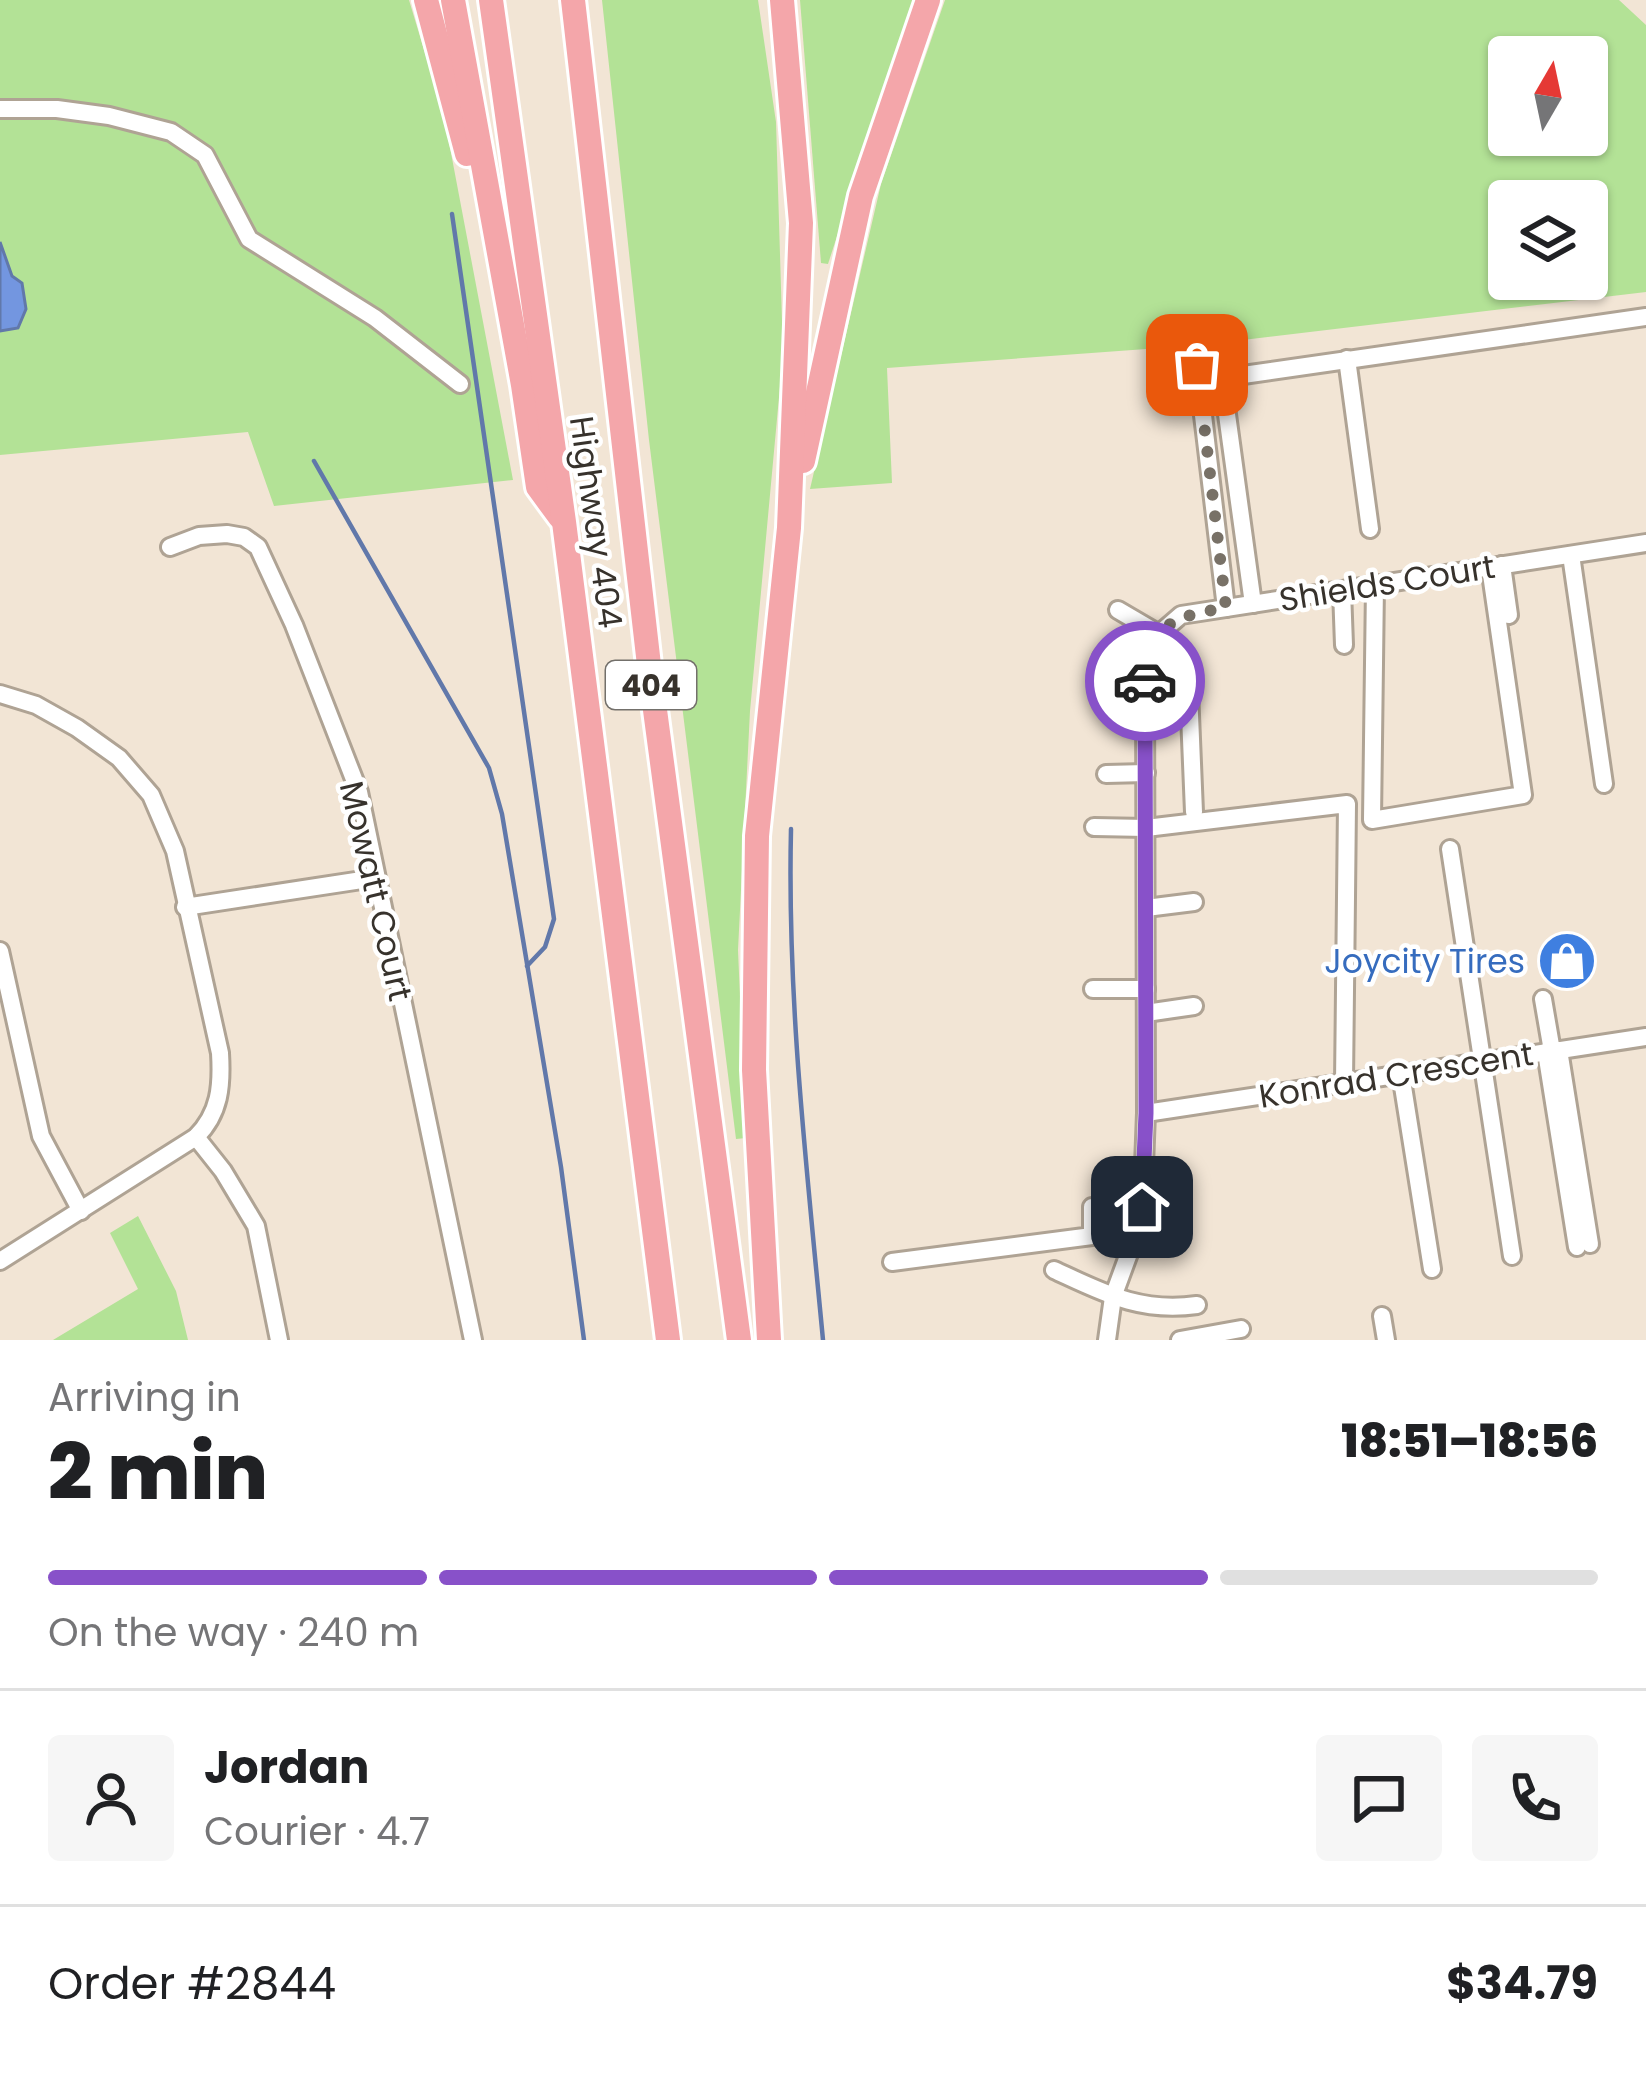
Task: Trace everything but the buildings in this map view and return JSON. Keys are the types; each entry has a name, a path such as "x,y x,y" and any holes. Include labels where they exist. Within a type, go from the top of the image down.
{"highway":[{"path":"426,0 482,212 498,247"},
{"path":"453,0 538,487 564,522"},
{"name":"Highway 404","path":"491,0 564,522 668,1340"},
{"name":"Highway 404","path":"573,0 649,665 739,1340"},
{"path":"769,1340 754,1070 757,836 789,528 801,223 782,0"},
{"path":"789,528 861,196 928,0"}],"street":[{"path":"0,109 57,109 109,116 171,133 205,155 249,239 375,318 460,384"},
{"path":"1253,604 1222,379 1646,317"},
{"path":"1347,359 1370,529"},
{"path":"1197,365 1226,608"},
{"name":"Mowatt Court","path":"170,547 200,536 227,534 244,537 258,547 359,792 473,1340"},
{"name":"Shields Court","path":"1159,634 1181,615 1646,543"},
{"path":"1571,555 1604,784"},
{"path":"1375,585 1372,820 1522,795 1496,566"},
{"path":"1496,566 1509,615"},
{"path":"1342,590 1344,645"},
{"path":"1106,1340 1113,1297 1142,1207 1148,657 1159,634 1118,610"},
{"path":"1102,657 1148,657"},
{"path":"1188,666 1194,812"},
{"path":"0,694 18,697 57,716 119,758 151,795 175,851 222,1078 209,1124 196,1137 0,1261"},
{"path":"1106,773 1146,773"},
{"path":"1146,823 1194,812 1347,794"},
{"path":"1094,827 1347,804 1344,1083"},
{"path":"1450,849 1512,1256"},
{"path":"185,907 375,878"},
{"path":"1146,908 1194,902"},
{"path":"0,952 40,1136 81,1211"},
{"path":"1094,989 1146,988"},
{"path":"1543,999 1583,1245"},
{"path":"1146,1012 1194,1006"},
{"name":"Konrad Crescent","path":"1146,1113 1646,1036"},
{"path":"1406,1073 1437,1268"},
{"path":"196,1137 224,1171 256,1226 279,1340"},
{"path":"892,1262 1092,1236 1092,1208 1142,1207"},
{"path":"1054,1270 1113,1297 1162,1310 1197,1305"},
{"path":"1382,1316 1386,1340"},
{"path":"1180,1340 1241,1330"}],"green space":[{"path":"0,0 409,0 444,116 513,480 274,506 248,432 0,455 0,331 18,328 12,276 0,242"},
{"path":"602,0 758,0 776,122 783,354 750,711 738,950 746,1138 736,1139 649,440"},
{"path":"800,0 914,0 828,264 821,263"},
{"path":"945,0 1619,0 1646,25 1646,292 1608,297 1608,180 1488,180 1488,300 1579,300 1201,345 887,368 892,483 810,489 881,184"},
{"path":"138,1216 176,1291 188,1340 53,1340 138,1289 110,1233"}],"water":[{"path":"0,242 12,276 22,283 26,309 18,328 0,331"}],"waterway":[{"path":"452,214 554,919 545,947 527,966"},
{"path":"314,461 489,768 502,814 561,1167 584,1340"},
{"path":"791,829 795,1021 823,1340"}],"way so far":[{"path":"1145,681 1145,663 1159,634 1181,615 1226,608 1197,365"}],"place":[{"name":"Joycity Tires","path":"1567,961"}],"route":[{"path":"1142,1207 1145,681"}]}
